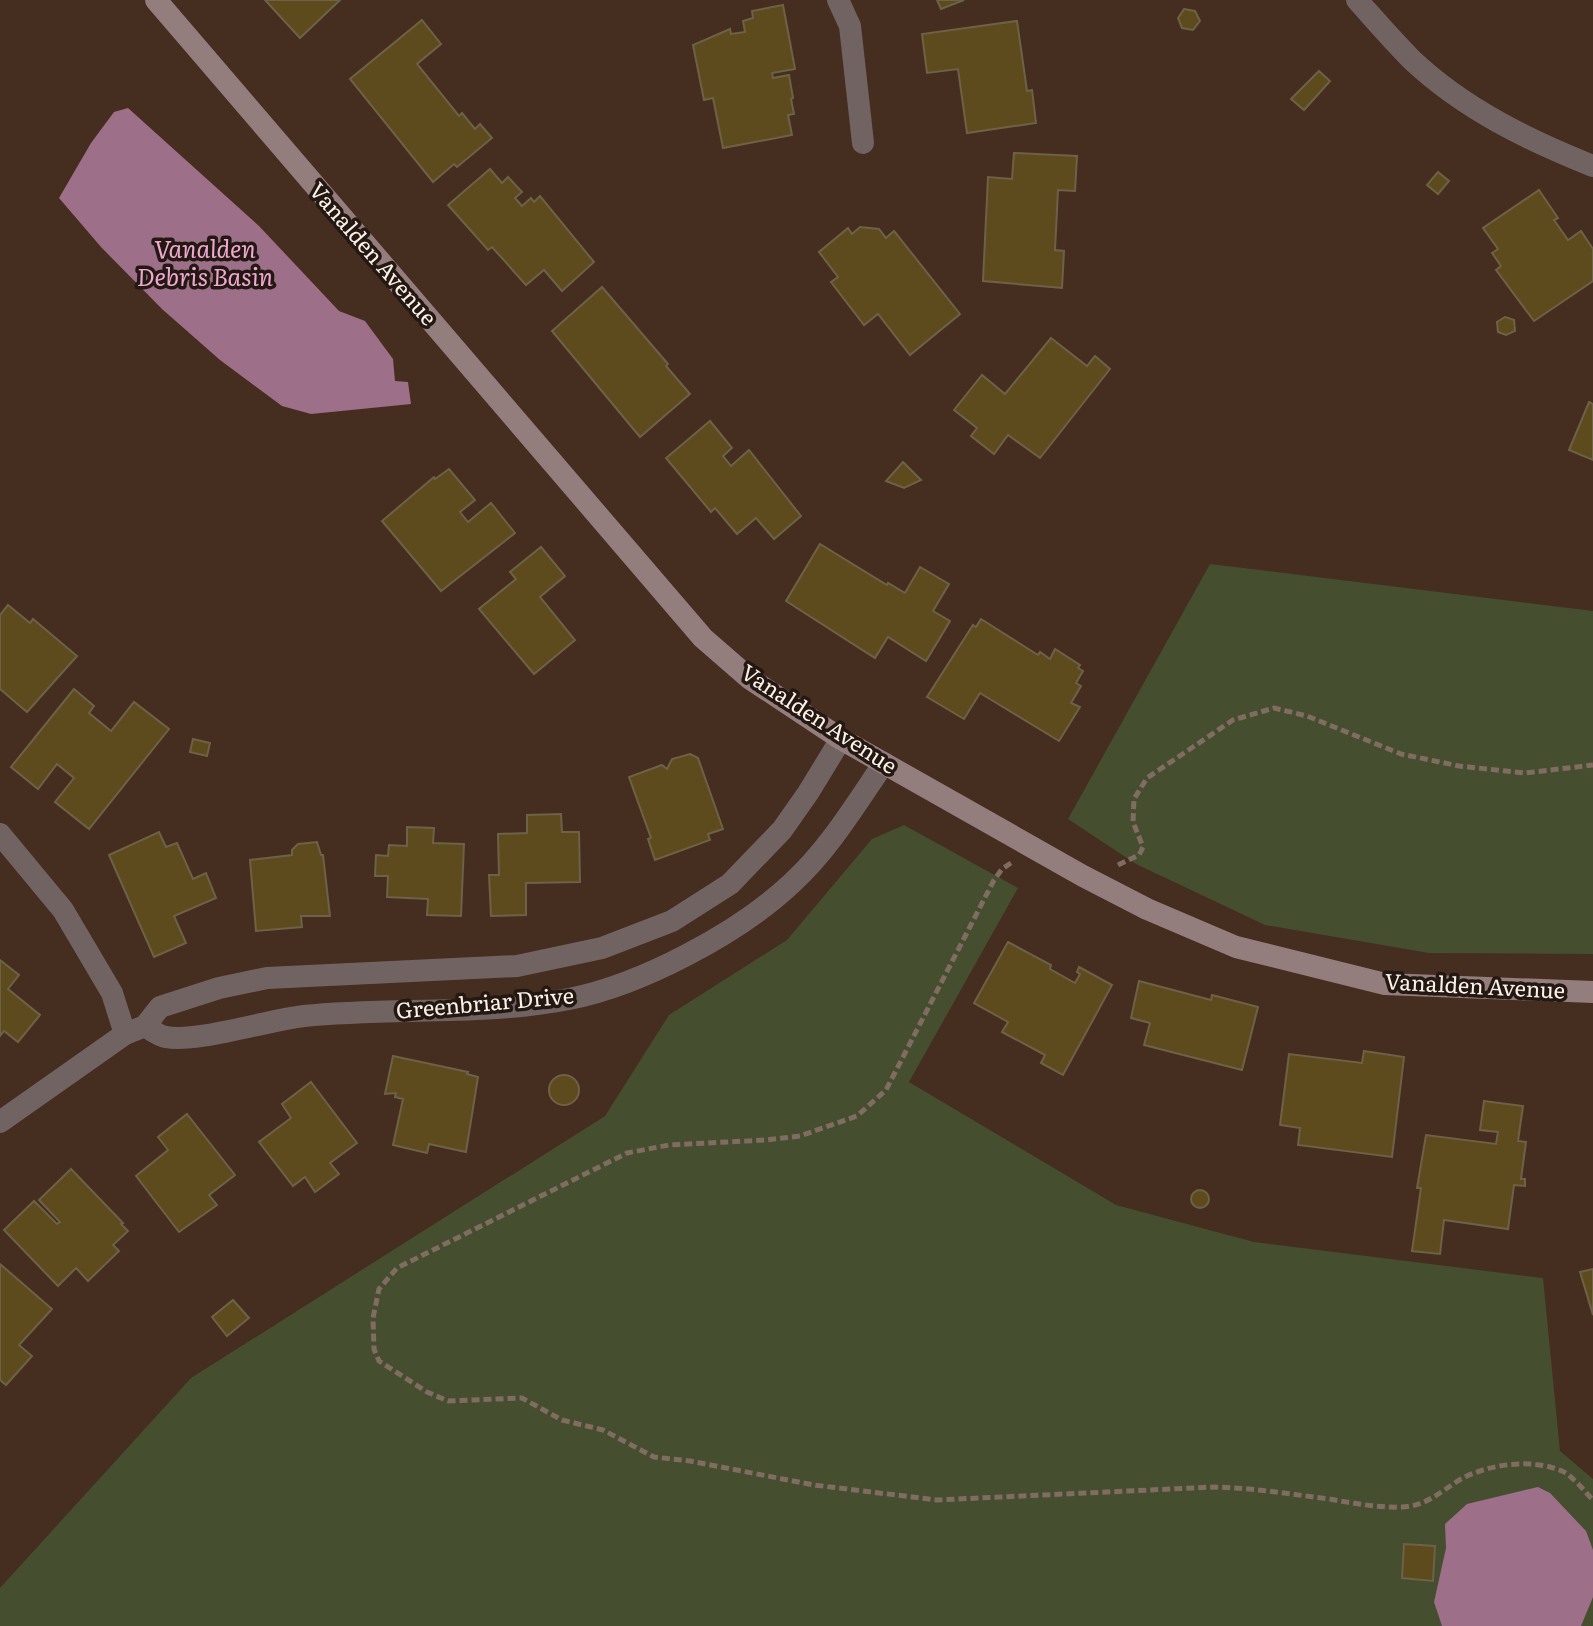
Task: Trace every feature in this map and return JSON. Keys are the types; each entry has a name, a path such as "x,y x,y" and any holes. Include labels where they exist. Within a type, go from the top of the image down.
{"main road":[{"name":"Vanalden Avenue","path":"158,1 703,638 749,678 841,739 1083,876 1147,909 1236,947 1385,984 1593,992"}],"street":[{"path":"838,0 850,26 863,143"},
{"path":"1357,0 1413,61 1481,113 1533,142 1593,166"},
{"name":"Greenbriar Drive","path":"0,1122 135,1030 160,1007 219,988 267,978 517,966 602,948 672,921 730,884 782,830 841,739"},
{"name":"Greenbriar Drive","path":"135,1030 165,1037 187,1037 302,1016 523,1004 569,999 607,989 667,966 707,943 792,883 829,841 884,763"},
{"path":"0,834 63,910 135,1030"}],"path":[{"path":"1083,876 1139,855 1143,847 1133,822 1134,799 1147,778 1233,720 1274,708 1307,716 1401,754 1459,766 1525,773 1593,765"},
{"path":"1035,847 1002,869 994,880 886,1090 857,1116 800,1136 669,1145 627,1153 397,1268 379,1289 373,1318 374,1349 379,1361 427,1392 448,1401 522,1398 562,1420 603,1430 654,1457 814,1485 937,1500 1214,1487 1252,1488 1374,1506 1404,1507 1429,1502 1463,1479 1484,1470 1523,1463 1564,1472 1593,1500"}],"green space":[{"path":"1210,564 1593,611 1593,954 1429,953 1265,925 1136,864 1068,819"},
{"path":"904,825 1018,888 909,1082 1116,1205 1254,1242 1543,1278 1560,1451 1593,1479 1593,1626 0,1626 0,1588 191,1378 605,1116 669,1015 787,940 872,839"}],"water":[{"name":"Vanalden Debris Basin","path":"128,108 259,226 339,311 365,321 393,359 395,381 408,382 411,404 311,414 282,406 220,360 162,309 101,247 59,198 91,143 114,112"},
{"path":"1538,1487 1550,1493 1586,1531 1593,1550 1593,1597 1581,1626 1442,1626 1434,1602 1446,1548 1445,1524 1467,1504"}],"building":[{"path":"265,0 340,0 300,38"},
{"path":"937,0 964,0 941,9"},
{"path":"783,5 795,69 772,73 773,78 789,75 794,114 788,115 792,135 723,148 713,98 704,100 693,45 730,29 731,34 745,32 743,21 753,18 752,11"},
{"path":"1184,9 1195,11 1200,21 1193,30 1182,28 1178,18"},
{"path":"422,20 441,44 417,64 459,116 462,113 475,129 480,124 492,138 433,182 350,79"},
{"path":"1017,21 1027,91 1032,90 1036,123 967,133 958,69 927,73 922,34"},
{"path":"1319,71 1330,81 1304,110 1291,99"},
{"path":"1014,153 1077,156 1075,191 1058,190 1055,250 1064,251 1062,288 983,281 988,177 1012,179"},
{"path":"490,169 502,183 508,177 522,192 515,198 522,206 531,198 534,202 540,196 594,262 562,291 544,270 526,285 492,247 488,250 448,205"},
{"path":"1438,172 1449,181 1438,194 1427,185"},
{"path":"1539,190 1568,240 1581,231 1593,249 1593,281 1534,321 1496,270 1501,266 1492,253 1498,249 1483,228"},
{"path":"860,227 879,229 886,238 894,231 960,314 910,355 878,314 864,325 831,282 838,277 819,252 848,228 852,234"},
{"path":"602,287 690,394 640,437 552,331"},
{"path":"1505,317 1514,320 1515,331 1506,335 1498,332 1497,322"},
{"path":"1051,338 1087,366 1095,356 1110,369 1040,458 1008,435 994,454 971,436 977,428 954,410 982,375 1005,394"},
{"path":"1589,402 1593,404 1593,460 1569,450"},
{"path":"710,421 732,448 723,456 731,466 749,450 801,516 774,539 756,518 737,534 715,508 711,512 666,458"},
{"path":"903,462 921,480 904,488 886,481"},
{"path":"449,469 475,500 460,512 468,522 491,503 515,533 441,591 382,521 434,477"},
{"path":"820,544 905,593 920,567 949,584 933,611 950,621 926,661 888,637 875,658 786,601"},
{"path":"541,547 565,576 540,597 575,640 534,674 479,609 516,579 510,572"},
{"path":"8,605 30,623 33,619 77,656 27,712 0,689 0,615"},
{"path":"981,619 1038,655 1040,652 1050,659 1055,649 1080,665 1078,668 1083,671 1076,683 1081,686 1071,703 1080,707 1059,741 980,693 964,719 927,697 973,625 976,627"},
{"path":"74,689 94,706 89,713 111,731 134,702 169,729 89,829 55,802 74,778 57,764 38,789 11,767"},
{"path":"193,739 210,743 207,756 190,752"},
{"path":"690,754 698,758 723,829 708,834 710,840 655,860 648,839 651,838 629,777 662,765 667,769 672,759"},
{"path":"561,814 562,832 579,832 580,882 526,883 526,915 491,916 489,875 499,875 498,834 527,833 527,815"},
{"path":"407,827 434,828 433,843 464,844 461,916 427,915 428,899 387,897 388,876 375,876 376,855 388,856 389,845 407,846"},
{"path":"159,832 166,847 177,843 193,879 206,873 216,898 174,916 186,943 154,957 109,855"},
{"path":"317,842 323,855 330,916 301,916 302,927 256,931 250,860 292,855 298,844"},
{"path":"1008,942 1051,965 1050,969 1075,983 1080,974 1077,972 1079,967 1112,985 1063,1075 1041,1063 1045,1055 1002,1032 1008,1022 974,1003"},
{"path":"0,960 19,975 8,989 40,1015 18,1042 4,1031 0,1036"},
{"path":"1139,981 1211,1000 1212,995 1258,1007 1242,1070 1144,1045 1150,1023 1131,1018"},
{"path":"1364,1051 1404,1057 1392,1157 1298,1145 1300,1128 1280,1125 1289,1054 1362,1063"},
{"path":"393,1056 468,1072 478,1077 466,1152 429,1144 427,1153 393,1145 403,1099 395,1097 396,1093 385,1094"},
{"path":"564,1075 575,1079 579,1090 575,1101 564,1105 553,1101 549,1090 553,1079"},
{"path":"311,1082 357,1143 330,1163 339,1174 315,1192 305,1177 293,1186 259,1142 291,1118 282,1104"},
{"path":"1484,1101 1523,1106 1518,1141 1526,1142 1521,1179 1525,1179 1525,1186 1514,1185 1508,1229 1444,1220 1440,1254 1412,1251 1421,1188 1417,1188 1426,1135 1496,1144 1498,1132 1480,1130"},
{"path":"187,1114 235,1175 209,1195 217,1205 179,1232 136,1176 168,1150 158,1137"},
{"path":"71,1169 128,1231 113,1245 119,1251 88,1281 76,1268 58,1286 4,1230 34,1201 57,1224 60,1222 39,1200"},
{"path":"1200,1190 1209,1199 1200,1208 1191,1199"},
{"path":"0,1264 52,1309 19,1345 32,1356 6,1385 0,1380"},
{"path":"1593,1269 1593,1315 1580,1272"},
{"path":"233,1300 249,1318 227,1336 212,1317"},
{"path":"1404,1544 1435,1546 1433,1581 1402,1578"}]}
